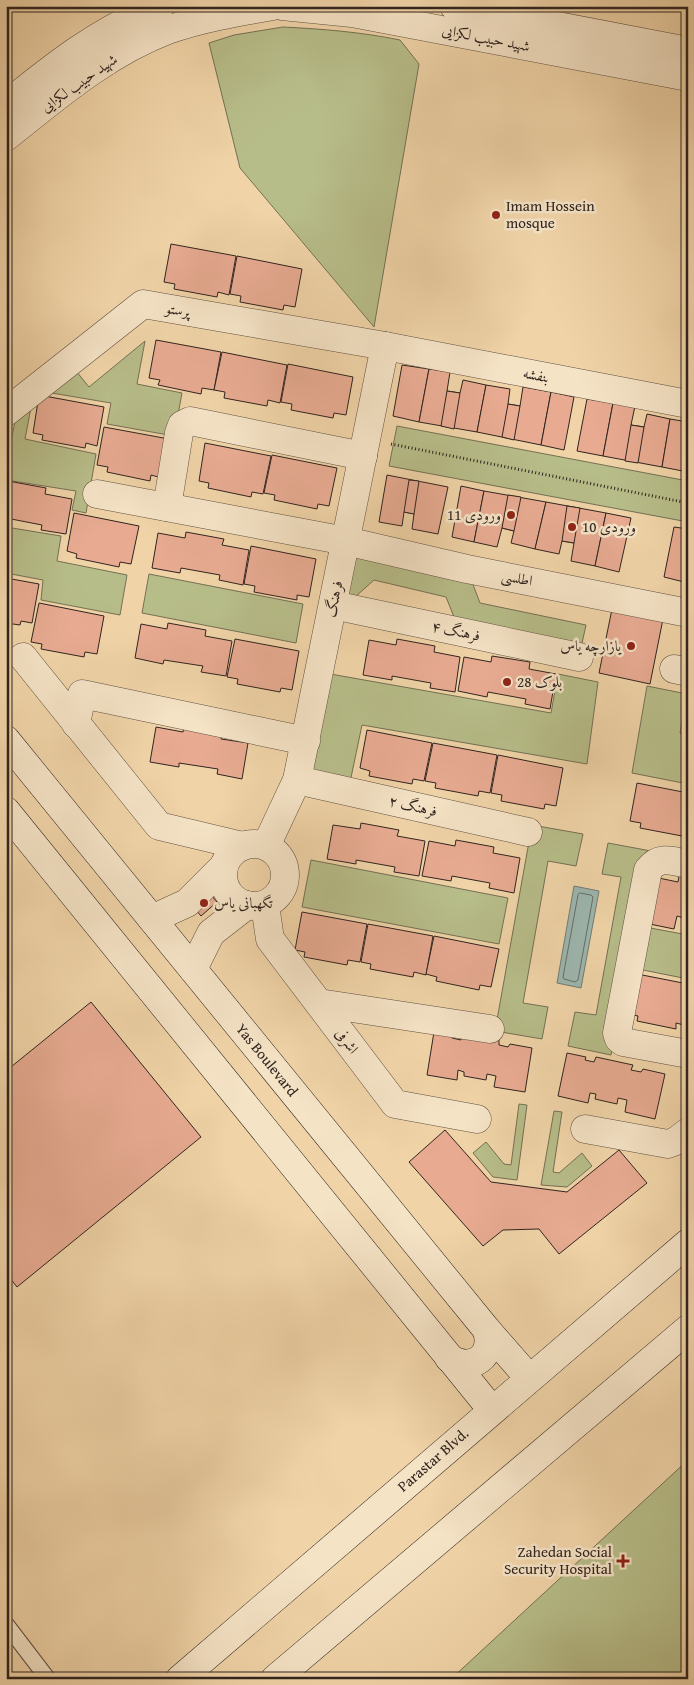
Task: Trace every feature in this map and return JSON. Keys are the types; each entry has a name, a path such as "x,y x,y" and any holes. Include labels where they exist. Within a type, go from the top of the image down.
{"street":[{"name":"شهید حبیب لکزایی","path":"6,104 56,64 105,32 160,6"},
{"name":"شهید حبیب لکزایی","path":"6,137 71,85 117,54 168,30 219,16 273,6"},
{"name":"شهید حبیب لکزایی","path":"282,6 439,18 688,77"},
{"name":"شهید حبیب لکزایی","path":"454,6 688,51"},
{"name":"پرستو","path":"6,412 143,304 385,346"},
{"name":"بنفشه","path":"385,346 688,404"},
{"name":"فرهنگ","path":"255,846 297,780 385,346"},
{"path":"167,507 178,434 182,425 190,421 365,447"},
{"name":"اطلسی","path":"97,494 346,541 688,613"},
{"name":"فرهنگ ۴","path":"333,605 579,657"},
{"path":"23,657 159,826 255,846 275,852 282,860 285,870 285,881 281,891 274,899 256,905 211,933 193,969"},
{"path":"76,724 82,694 306,741"},
{"name":"Yas Boulevard","path":"6,740 487,1330 529,1378"},
{"name":"فرهنگ ۲","path":"297,780 528,832"},
{"path":"6,811 492,1410"},
{"path":"255,846 234,850 227,858 223,878 225,888 239,903 256,905"},
{"path":"688,864 663,860 654,862 648,870 617,1033 619,1039 623,1042 688,1054"},
{"path":"152,919 187,903 224,867"},
{"name":"اشرفی","path":"256,905 270,939 395,1104 477,1119"},
{"path":"319,1003 490,1029"},
{"path":"585,1129 678,1138"},
{"name":"Parastar Blvd.","path":"180,1679 688,1243"},
{"path":"275,1679 688,1329"},
{"path":"449,1358 466,1364 476,1362 488,1348 490,1339 487,1330"}],"lane":[{"path":"6,1624 48,1679"}],"path":[{"path":"365,447 688,504"}],"green space":[{"path":"283,27 342,31 400,40 419,64 374,327 240,168 209,43 234,35"},
{"path":"145,341 137,384 182,393 174,436 107,424 111,403 40,391 72,366 89,387"},
{"path":"33,397 25,439 96,454 86,513 72,510 76,491 6,480 6,446 11,442 17,411"},
{"path":"397,426 688,481 688,522 389,466"},
{"path":"6,527 61,536 57,561 127,575 120,615 41,600 43,580 6,573"},
{"path":"346,541 467,569 480,603 586,625 579,657 460,632 446,597 374,580 344,607"},
{"path":"149,574 303,604 296,643 142,613"},
{"path":"319,672 551,713 558,674 598,682 587,764 362,725 348,792 297,780"},
{"path":"647,686 687,694 680,733 688,734 688,784 632,773"},
{"path":"532,825 583,834 576,866 548,861 523,1003 548,1007 542,1039 495,1031"},
{"path":"608,843 651,851 611,1055 568,1046 575,1012 596,1015 621,877 602,874"},
{"path":"311,860 508,898 499,944 302,907"},
{"path":"645,927 688,935 688,979 638,969"},
{"path":"519,1104 527,1105 517,1180 493,1177 473,1153 486,1142 504,1164 511,1165"},
{"path":"554,1111 562,1112 553,1172 559,1173 582,1153 592,1166 567,1187 541,1185"},
{"name":"Zahedan Social Security Hospital","path":"688,1460 688,1679 451,1679"}],"water":[{"path":"574,886 599,891 581,988 557,983"}],"building":[{"path":"171,244 236,256 229,295 218,292 217,297 174,289 175,284 164,282"},
{"path":"237,256 302,269 295,307 284,305 283,310 240,302 241,296 230,294"},
{"path":"156,340 221,352 214,390 202,388 201,394 158,385 160,380 149,378"},
{"path":"222,352 287,365 280,403 268,400 267,406 224,398 225,392 214,390"},
{"path":"288,364 353,377 346,415 334,413 333,418 291,410 292,404 281,402"},
{"path":"402,365 429,369 419,422 393,416"},
{"path":"429,369 450,372 447,391 460,393 463,380 486,385 477,432 419,422"},
{"path":"486,385 510,389 508,404 520,406 523,387 551,392 541,445 477,432"},
{"path":"447,391 460,393 454,429 441,426"},
{"path":"551,392 574,397 564,450 541,445"},
{"path":"39,395 104,407 97,446 86,443 85,448 42,440 43,435 33,433"},
{"path":"587,399 613,403 603,456 577,451"},
{"path":"613,403 635,406 631,425 644,427 647,414 670,419 662,467 603,456"},
{"path":"508,404 520,406 514,440 502,437"},
{"path":"670,419 688,422 688,472 662,467"},
{"path":"631,425 644,427 638,463 625,461"},
{"path":"104,427 169,439 162,478 151,475 150,481 107,472 108,467 97,465"},
{"path":"205,443 271,456 263,494 252,492 251,497 208,488 209,483 199,481"},
{"path":"272,455 337,468 329,506 318,504 317,509 274,500 275,495 264,493"},
{"path":"387,475 448,487 438,534 412,529 414,514 404,512 402,526 379,522"},
{"path":"409,480 419,481 414,514 404,512"},
{"path":"8,481 46,488 45,494 72,499 66,534 41,530 42,525 6,518 6,487"},
{"path":"461,486 484,491 474,542 452,537"},
{"name":"ورودی 11","path":"484,491 546,502 535,549 511,543 514,531 502,528 497,547 474,542"},
{"path":"508,495 521,497 514,531 502,528"},
{"name":"ورودی 10","path":"546,502 606,513 595,566 571,561 574,543 562,541 559,554 535,549"},
{"path":"567,506 580,508 574,543 562,541"},
{"path":"74,513 139,526 131,564 120,562 119,567 76,558 77,554 67,551"},
{"path":"606,513 631,518 619,572 595,566"},
{"path":"674,527 688,529 688,583 664,577"},
{"path":"186,532 224,539 222,545 249,550 243,585 219,580 220,575 181,568 180,573 152,568 158,533 185,538"},
{"path":"251,546 316,559 309,597 297,595 297,600 254,592 255,586 244,584"},
{"path":"6,578 39,584 32,623 21,621 20,625 6,623"},
{"path":"39,603 104,616 97,654 85,652 84,657 41,649 42,644 31,642"},
{"name":"یازارچه یاس","path":"612,609 663,619 650,684 599,673"},
{"path":"168,623 206,630 205,636 232,641 226,676 201,672 203,666 164,660 163,664 135,658 141,624 167,629"},
{"path":"235,639 299,651 292,690 281,688 280,692 237,684 238,679 227,677"},
{"path":"397,639 435,646 434,652 460,657 455,692 430,688 431,683 392,676 392,680 363,675 369,640 396,645"},
{"name":"بلوک 28","path":"492,656 530,662 529,669 556,674 550,709 525,704 526,699 488,692 487,697 458,691 464,657 491,662"},
{"path":"184,726 222,733 221,739 248,743 242,779 217,774 218,769 179,763 179,767 150,762 156,727 183,732"},
{"path":"367,730 432,743 424,781 413,779 412,784 369,776 370,771 360,768"},
{"path":"433,743 497,755 490,793 479,791 478,796 435,788 436,783 425,781"},
{"path":"498,755 563,768 556,806 545,804 544,809 501,801 502,795 491,793"},
{"path":"637,783 688,793 688,832 683,832 682,836 640,828 641,823 630,821"},
{"path":"361,823 399,830 397,836 425,841 419,876 394,872 395,867 356,860 356,864 327,859 333,825 360,829"},
{"path":"456,840 494,847 493,853 520,858 514,893 489,888 490,883 452,876 451,881 422,876 429,841 455,846"},
{"path":"649,876 678,882 679,876 688,878 688,924 683,923 684,918 677,916 674,929 640,922"},
{"name":"تگهبانی یاس","path":"206,889 217,902 201,916 190,903"},
{"path":"302,912 367,924 360,962 348,960 347,965 304,957 305,952 295,950"},
{"path":"368,924 433,936 426,975 414,972 413,977 370,969 371,964 361,962"},
{"path":"434,936 499,949 491,987 480,985 479,990 436,981 437,977 426,974"},
{"path":"632,973 688,984 688,1026 676,1023 676,1029 637,1021 638,1016 624,1013"},
{"path":"91,1002 201,1137 17,1287 6,1273 6,1071"},
{"path":"434,1032 461,1040 462,1034 499,1040 499,1045 508,1047 510,1044 532,1048 525,1092 494,1087 496,1076 487,1074 486,1080 464,1076 464,1072 458,1070 457,1080 427,1075"},
{"path":"567,1053 586,1057 585,1060 594,1062 596,1057 633,1065 631,1070 641,1072 643,1069 665,1074 655,1119 625,1112 627,1100 618,1098 617,1104 595,1099 596,1094 590,1093 588,1103 558,1096"},
{"path":"445,1130 491,1182 567,1192 619,1150 647,1183 559,1254 539,1229 503,1230 483,1246 409,1162"}],"place":[{"name":"Imam Hossein mosque","path":"496,215"},
{"name":"ورودی 11","path":"511,515"},
{"name":"ورودی 10","path":"572,527"},
{"name":"یازارچه یاس","path":"631,646"},
{"name":"بلوک 28","path":"507,682"},
{"name":"تگهبانی یاس","path":"204,903"},
{"name":"Zahedan Social Security Hospital","path":"623,1561"}]}
